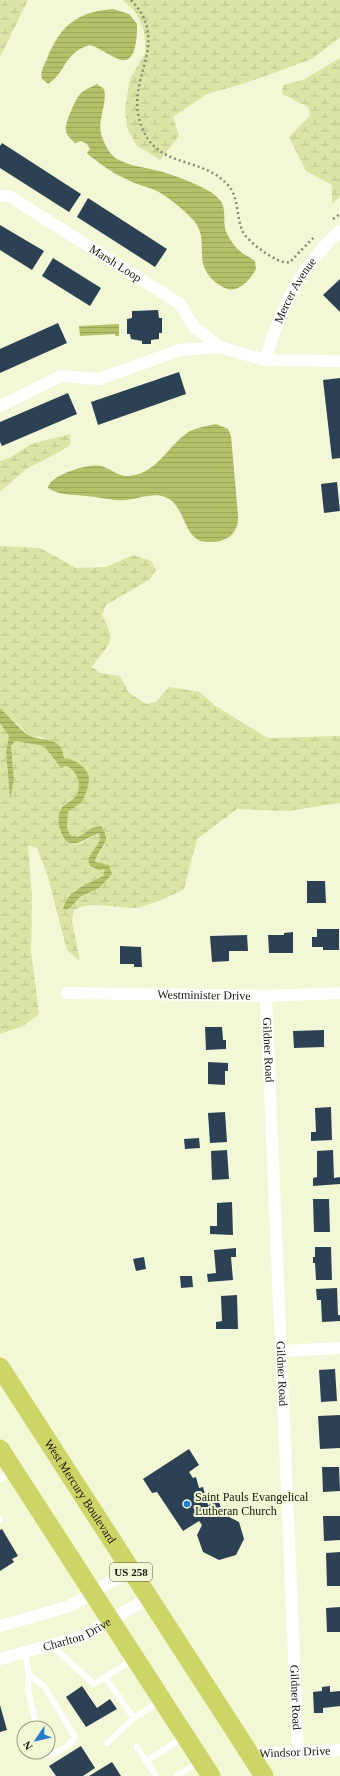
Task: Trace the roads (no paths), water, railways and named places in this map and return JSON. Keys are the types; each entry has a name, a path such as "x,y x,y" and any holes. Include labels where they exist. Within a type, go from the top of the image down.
{"main road":[{"name":"West Mercury Boulevard","path":"0,1367 264,1776"},
{"path":"0,1382 24,1404"},
{"path":"0,1449 7,1474 93,1593 206,1768"}],"street":[{"name":"Marsh Loop","path":"0,196 9,196 180,304 194,327 220,347"},
{"name":"Mercer Avenue","path":"264,360 282,310 296,283 310,262 340,231"},
{"name":"Marsh Loop","path":"0,406 61,376 99,379 180,350 220,347 264,360 340,361"},
{"name":"Westminister Drive","path":"67,993 266,996 340,993"},
{"name":"Gildner Road","path":"266,996 298,1752"},
{"path":"281,1351 340,1348"},
{"path":"0,1626 62,1609 93,1593 130,1570"},
{"name":"Charlton Drive","path":"0,1659 84,1636 148,1598"},
{"name":"Windsor Drive","path":"249,1754 340,1750"}],"lane":[{"path":"51,1645 94,1684 135,1658"},
{"path":"25,1652 29,1675 28,1690 35,1720"},
{"path":"29,1675 44,1686 75,1737 73,1742 56,1752"},
{"path":"105,1677 134,1718"},
{"path":"107,1742 134,1718 161,1700"},
{"path":"146,1761 185,1736"},
{"path":"137,1746 156,1776"},
{"path":"177,1776 206,1768"}],"place":[{"name":"Saint Pauls Evangelical Lutheran Church","path":"187,1504"}]}
